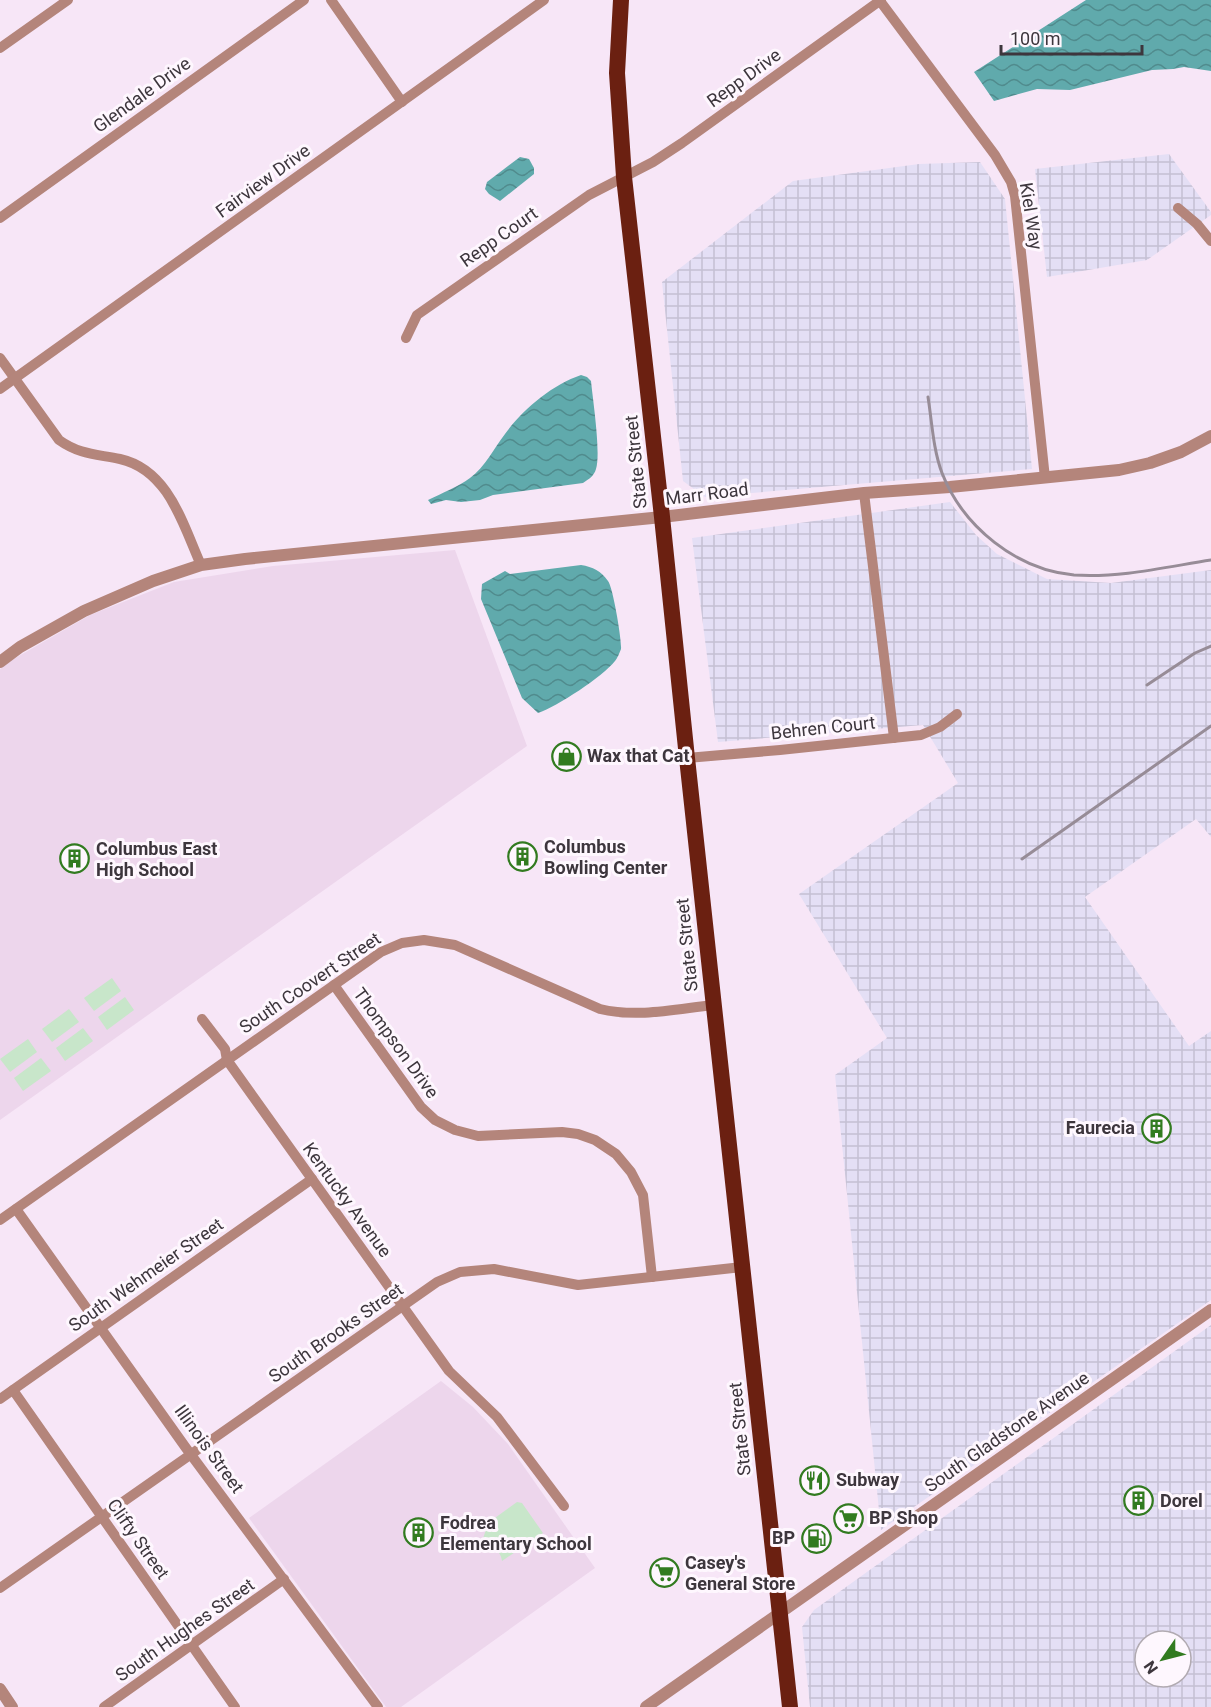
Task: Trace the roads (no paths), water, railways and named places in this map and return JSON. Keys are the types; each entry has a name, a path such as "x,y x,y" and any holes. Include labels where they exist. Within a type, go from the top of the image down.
{"highway":[{"name":"State Street","path":"621,0 617,73 624,177 790,1707"}],"street":[{"path":"0,48 68,0"},
{"name":"Glendale Drive","path":"0,218 304,0"},
{"path":"331,0 402,102"},
{"name":"Fairview Drive","path":"0,389 544,0"},
{"name":"Repp Drive","path":"624,177 682,143 880,0"},
{"name":"Kiel Way","path":"880,0 995,155 1011,182 1044,478"},
{"name":"Repp Court","path":"406,338 417,315 589,195 624,177"},
{"path":"1178,208 1197,224 1211,241"},
{"path":"0,358 59,440 84,454 122,460 141,468 158,481 171,498 201,565"},
{"name":"Marr Road","path":"0,662 20,647 84,611 153,581 201,565 662,517 864,493 1119,470 1150,463 1181,452 1211,436"},
{"path":"864,493 894,738"},
{"name":"Behren Court","path":"687,758 921,735 940,727 957,714"},
{"name":"South Coovert Street","path":"0,1220 381,952 402,943 424,940 455,945 600,1009 616,1013 637,1014 713,1005"},
{"name":"Thompson Drive","path":"334,985 421,1107 435,1120 455,1130 478,1136 562,1132 578,1134 595,1140 616,1154 631,1172 643,1195 652,1277"},
{"name":"Kentucky Avenue","path":"202,1019 225,1049 227,1059 449,1371 497,1417 564,1506"},
{"name":"South Wehmeier Street","path":"0,1399 312,1179"},
{"name":"Illinois Street","path":"16,1209 191,1454 376,1706"},
{"name":"South Brooks Street","path":"0,1588 437,1282 460,1272 494,1269 578,1285 742,1267"},
{"name":"South Gladstone Avenue","path":"646,1707 1211,1310"},
{"name":"Clifty Street","path":"13,1389 235,1707"},
{"name":"South Hughes Street","path":"104,1707 284,1579"},
{"path":"0,1689 12,1707"}],"water":[{"path":"1086,0 1211,0 1211,71 1184,67 1152,70 1070,90 1037,89 994,101 974,72"},
{"path":"520,157 529,159 534,168 534,174 500,201 485,189 487,182"},
{"path":"581,375 591,381 598,451 595,471 589,479 583,483 493,495 480,500 461,502 446,500 431,504 428,500 475,474 512,425 529,407 549,391"},
{"path":"581,565 596,570 610,585 617,614 621,649 609,668 590,683 568,698 538,713 522,698 481,599 482,584 505,571 510,574"}],"railway":[{"path":"928,397 937,455 951,493 978,528 1013,555 1032,565 1053,571 1091,576 1143,571 1211,560"},
{"path":"1147,685 1195,653 1211,646"},
{"path":"1022,859 1211,726"}],"place":[{"name":"Wax that Cat","path":"566,756"},
{"name":"Columbus Bowling Center","path":"523,857"},
{"name":"Columbus East High School","path":"75,859"},
{"name":"Faurecia","path":"1156,1128"},
{"name":"Subway","path":"815,1480"},
{"name":"Dorel","path":"1139,1501"},
{"name":"BP Shop","path":"848,1518"},
{"name":"Fodrea Elementary School","path":"419,1533"},
{"name":"BP","path":"816,1538"},
{"name":"Casey's General Store","path":"664,1573"}]}
